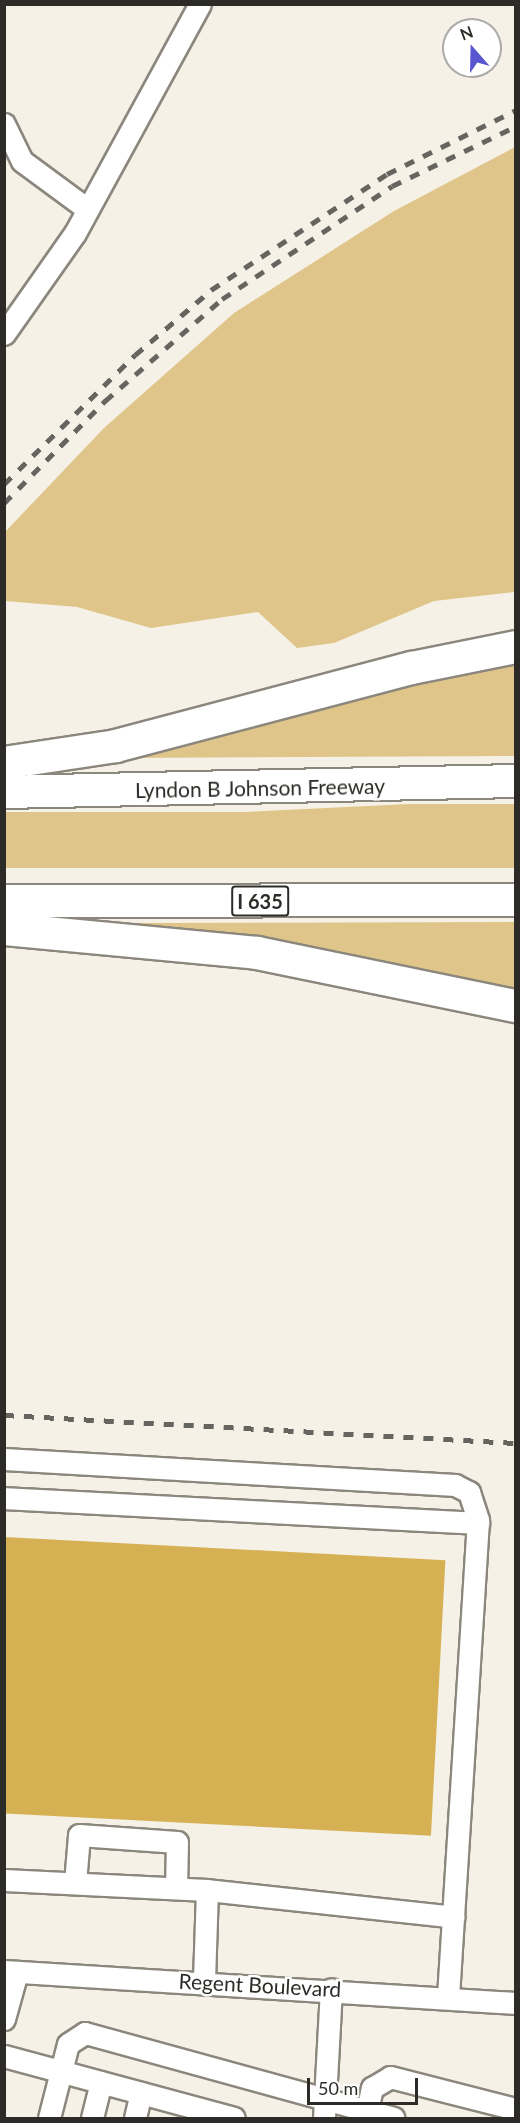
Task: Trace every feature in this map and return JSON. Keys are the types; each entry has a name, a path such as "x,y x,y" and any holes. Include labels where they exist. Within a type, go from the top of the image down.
{"highway":[{"path":"4,763 116,746 412,668 516,647"},
{"name":"Lyndon B Johnson Freeway","path":"4,792 516,781"},
{"name":"I 635","path":"4,901 516,900"},
{"path":"4,929 256,953 516,1006"}],"street":[{"path":"4,334 87,208 200,4"},
{"path":"4,124 21,161 87,208"},
{"path":"4,1459 455,1485 469,1492 477,1523 448,1996"},
{"path":"4,1498 477,1523"},
{"path":"75,1883 79,1835 177,1842 176,1888"},
{"path":"4,1880 207,1890 454,1917"},
{"path":"204,1982 207,1890"},
{"path":"4,2019 11,1971"},
{"name":"Regent Boulevard","path":"11,1971 448,1996 516,2003"},
{"path":"324,2109 331,1989"},
{"path":"49,2118 68,2044 85,2033 324,2109 367,2111 394,2118"},
{"path":"4,2056 234,2118"},
{"path":"367,2111 372,2088 390,2077 516,2109"},
{"path":"92,2118 101,2082"},
{"path":"135,2118 141,2093"}],"shaded area":[{"path":"515,147 515,592 434,601 334,643 297,648 258,612 151,628 77,607 5,601 5,532 104,428 234,313 394,211"},
{"path":"515,660 515,756 127,758 435,674"},
{"path":"409,804 515,804 515,868 5,868 5,812 245,812"},
{"path":"515,922 515,1000 111,930 111,923"}],"building":[{"path":"4,1537 445,1560 431,1836 4,1813"}],"railway":[{"path":"4,484 135,355 211,290 387,174 516,110"},
{"path":"4,503 105,401 222,299 392,186 516,126"},
{"path":"4,1415 516,1443"}]}
